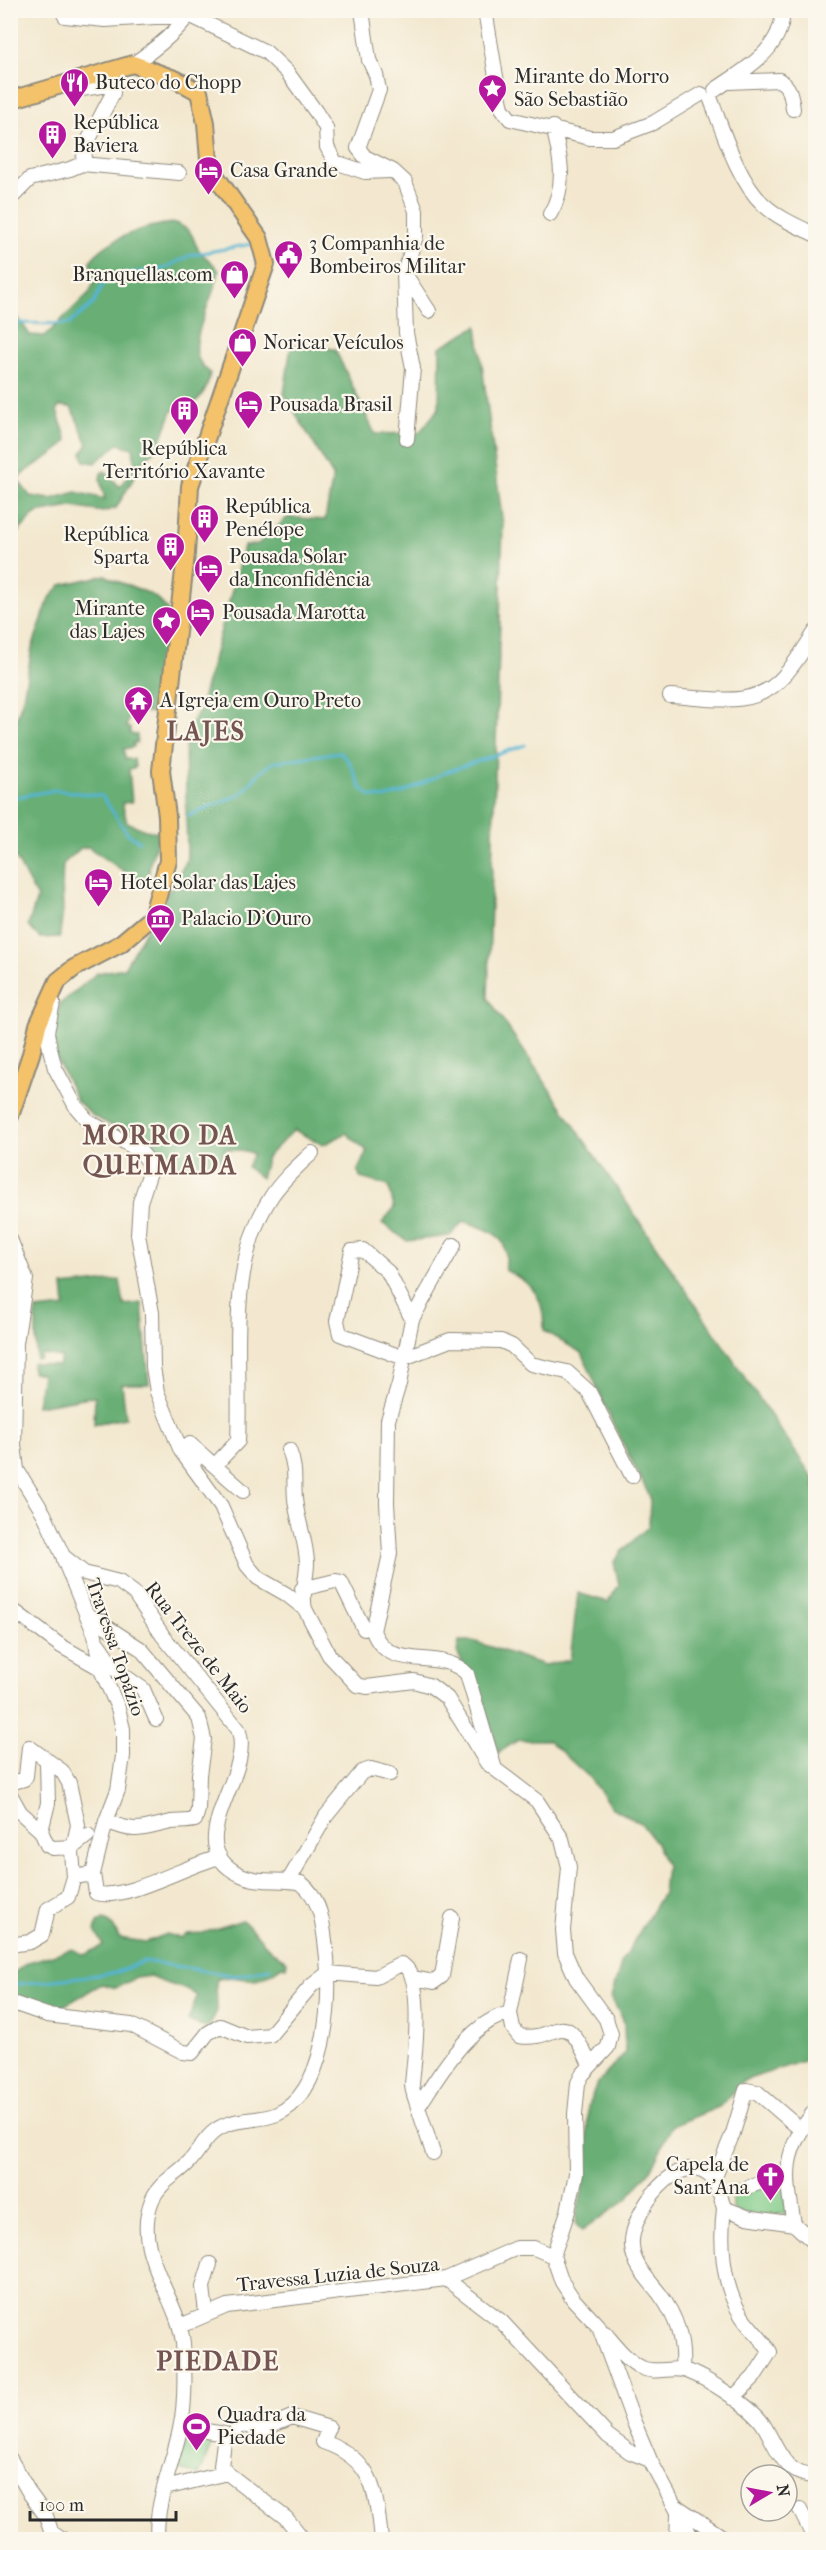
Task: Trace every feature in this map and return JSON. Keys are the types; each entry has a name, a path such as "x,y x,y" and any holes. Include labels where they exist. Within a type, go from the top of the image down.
{"main road":[{"path":"10,100 133,64 177,80 199,92 206,123 209,160 215,176 259,238 266,264 190,486 186,554 161,771 167,816 168,861 152,917 120,944 74,968 58,981 38,1025 31,1054 10,1116"}],"street":[{"path":"62,10 65,16 105,20 191,13 266,52 287,72 326,128 327,147 335,162 365,172 393,171"},
{"path":"362,10 369,60 376,75 379,90 358,148 364,157 393,171 410,189 418,224 404,273 406,333 413,368 407,439"},
{"path":"485,10 499,95 506,116 515,121 553,127 590,138 613,138 653,123 713,91 767,52 780,33 783,10"},
{"path":"133,64 149,53 191,13"},
{"path":"713,91 779,80 790,91 793,109"},
{"path":"62,85 81,88 109,85 113,93 88,141 82,164"},
{"path":"713,91 729,148 753,191 771,210 816,235"},
{"path":"550,214 562,186 560,158 553,127"},
{"path":"10,182 70,170 82,164 179,173"},
{"path":"10,199 30,179"},
{"path":"404,273 429,311"},
{"path":"670,696 739,701 766,692 782,678 816,632"},
{"path":"58,981 46,1032 55,1068 66,1091 88,1120 140,1151 149,1162 151,1169 140,1202 138,1234 152,1313 154,1378 162,1409 181,1451 216,1497"},
{"path":"215,1465 238,1441 241,1284 252,1236 272,1195 312,1153"},
{"name":"Rua Treze de Maio","path":"10,1239 26,1280 16,1343 14,1473 44,1514 63,1556 84,1573 119,1582 134,1593 163,1636 238,1729 242,1737 242,1754 215,1832 220,1857"},
{"path":"454,1245 411,1319 404,1358 388,1420 390,1561 373,1631 380,1645 393,1655 450,1661 467,1674 495,1771"},
{"path":"411,1319 388,1272 363,1250 352,1251 337,1321 338,1331 352,1340 404,1358 450,1340 497,1341 512,1346 531,1364 567,1372 589,1392 632,1476"},
{"path":"243,1491 189,1444 191,1454 216,1497 252,1573 305,1609"},
{"path":"289,1450 296,1470 296,1508 303,1529 306,1555 302,1588 305,1609 329,1655 348,1678 367,1687 414,1682 431,1686 447,1698 479,1752 495,1771 537,1801 562,1839 569,1867 563,1930 565,1953 576,1978 606,2019 611,2034 608,2047 590,2065 578,2083 575,2114 576,2174 568,2211 553,2256 562,2282 573,2299 626,2357 640,2367 657,2372 682,2370 733,2398 762,2423 785,2464 808,2476 816,2476"},
{"name":"Travessa Topázio","path":"63,1556 95,1635 100,1668 118,1708 123,1729 122,1770 93,1874"},
{"path":"302,1588 335,1581 341,1582 364,1629"},
{"path":"10,1608 61,1646 100,1668"},
{"path":"87,1614 141,1649 194,1711 204,1731 198,1775 199,1801 195,1820 173,1822 146,1830 122,1828 106,1821"},
{"path":"95,1635 116,1670 142,1689 156,1719"},
{"path":"10,1783 24,1779 26,1776 30,1747 62,1772 73,1794 78,1825 73,1847 74,1876 68,1897 48,1909 42,1935 30,1942 10,1945"},
{"path":"41,1831 48,1803 47,1762"},
{"path":"289,1880 326,1816 362,1772 371,1769 390,1774"},
{"path":"10,1794 20,1812 41,1831 47,1845 53,1848 73,1847 88,1835"},
{"path":"74,1876 93,1874 96,1893 114,1894 161,1879 200,1862 220,1857 240,1875 267,1880 289,1880 308,1888 315,1901 323,1927 328,1973 324,2035 309,2081 298,2099 276,2114 228,2124 216,2130 187,2164 165,2181 151,2201 148,2221 153,2262 180,2326 184,2373 181,2427 165,2488 158,2540"},
{"path":"414,1978 434,1982 442,1976 452,1918"},
{"path":"521,1959 510,2013 513,2028 519,2036 533,2036 556,2028 570,2031 579,2040 590,2065"},
{"path":"10,2002 46,2015 131,2025 183,2052 192,2054 208,2033 220,2026 248,2037 270,2035 311,1986 328,1973 376,1977 401,1964 408,1967 414,1978 417,2043 412,2090 433,2153"},
{"path":"418,2107 447,2063 467,2042 486,2024 510,2013"},
{"path":"714,2179 733,2133 746,2090 758,2092 800,2129"},
{"path":"794,2224 786,2174 793,2144 800,2129 816,2109"},
{"path":"682,2370 683,2345 679,2329 669,2307 634,2258 633,2230 642,2208 656,2190 674,2176 694,2169 703,2171 714,2179 724,2208 723,2253 733,2299 741,2315 770,2352 754,2377 733,2398"},
{"path":"750,2186 786,2174"},
{"path":"724,2208 747,2217 794,2224 816,2244"},
{"path":"446,2278 517,2248 534,2248 553,2256"},
{"path":"206,2313 203,2287 205,2274 210,2264"},
{"name":"Travessa Luzia de Souza","path":"180,2326 227,2306 446,2278 501,2321 608,2436 630,2452 650,2460"},
{"path":"599,2327 624,2399 650,2460 693,2540"},
{"path":"237,2428 245,2425 261,2430 292,2417 329,2428 323,2442 342,2448 363,2468 377,2497 381,2540"},
{"path":"181,2427 225,2434 221,2466 226,2473 286,2518 304,2540"},
{"path":"10,2459 46,2516 51,2531 64,2540"},
{"path":"165,2488 226,2473"},
{"path":"675,2508 677,2540"},
{"path":"675,2508 727,2540"},
{"path":"800,2510 815,2540"}],"green space":[{"path":"175,223 188,230 198,249 219,271 197,339 198,358 210,373 206,389 198,400 172,411 158,448 145,459 116,508 103,512 72,507 36,513 18,532 11,535 11,314 16,315 30,335 45,336 89,293 94,282 90,261 98,253 128,234","holes":["59,406 71,407 88,444 82,453 84,461 95,463 118,444 133,448 135,467 120,487 105,471 101,473 100,480 105,499 76,492 51,499 30,496 17,479 67,440 57,411"]},
{"path":"477,326 503,525 488,998 815,1481 815,2057 743,2081 721,2106 672,2126 651,2169 627,2199 582,2231 575,2223 586,2173 588,2106 597,2084 625,2053 624,2022 611,1997 622,1961 663,1893 666,1866 656,1843 641,1823 612,1808 588,1776 548,1740 518,1740 498,1753 490,1723 457,1652 459,1641 473,1641 544,1665 570,1660 578,1593 608,1602 619,1585 614,1563 621,1552 649,1526 650,1497 613,1424 582,1353 544,1331 540,1301 531,1287 505,1270 505,1249 498,1236 464,1221 450,1236 407,1241 382,1223 394,1208 389,1186 360,1178 358,1170 367,1151 346,1133 323,1145 294,1130 267,1157 261,1178 247,1167 253,1154 246,1151 225,1149 221,1163 162,1165 154,1148 93,1116 77,1101 55,1056 51,1029 60,1004 97,973 124,968 187,860 185,733 199,711 244,546 258,544 288,517 325,520 333,476 284,394 291,345 335,349 375,434 419,433 439,408 440,347"},
{"path":"105,575 148,593 169,613 156,714 131,710 126,727 130,728 130,734 137,735 137,743 133,743 134,747 124,749 125,759 134,759 135,768 129,769 132,802 122,803 127,822 145,830 160,832 150,863 147,887 88,847 81,848 63,864 63,911 60,937 40,938 28,926 37,898 11,849 13,729 23,698 32,648 49,599 61,585"},
{"path":"120,1280 124,1305 142,1303 149,1384 122,1384 126,1418 94,1424 95,1396 37,1406 42,1374 32,1372 32,1363 59,1366 61,1357 41,1354 40,1359 36,1359 36,1310 65,1307 63,1286"},
{"path":"103,1920 111,1924 119,1938 146,1942 167,1934 181,1938 187,1934 203,1933 242,1920 269,1948 287,1961 286,1967 282,1966 269,1975 255,1980 231,1977 216,1980 217,2011 208,2028 188,2021 197,1996 150,1976 136,1978 116,1988 102,1984 66,2005 50,2010 34,2009 11,1999 11,1975 29,1962 72,1949 85,1955 103,1945 95,1931 97,1923"},
{"path":"729,2186 785,2189 786,2214 751,2215 734,2211"},
{"name":"Quadra da Piedade","path":"190,2429 216,2433 199,2475 177,2469"}],"waterway":[{"path":"10,323 69,324 94,303 103,284 111,276 163,269 191,255 252,244"},
{"path":"188,816 241,794 261,771 274,762 340,752 350,763 361,788 370,796 383,798 403,793 446,772 525,745"},
{"path":"10,798 56,790 102,796 128,834 139,841"},
{"path":"10,1985 115,1973 144,1961 236,1976 270,1968"}],"place":[{"name":"Buteco do Chopp","path":"74,108"},
{"name":"Mirante do Morro São Sebastião","path":"493,114"},
{"name":"República Baviera","path":"52,160"},
{"name":"Casa Grande","path":"209,196"},
{"name":"3 Companhia de Bombeiros Militar","path":"288,280"},
{"name":"Branquellas.com","path":"234,300"},
{"name":"Noricar Veículos","path":"242,368"},
{"name":"Pousada Brasil","path":"248,430"},
{"name":"República Território Xavante","path":"184,436"},
{"name":"República Penélope","path":"204,544"},
{"name":"República Sparta","path":"170,572"},
{"name":"Pousada Solar da Inconfidência","path":"208,594"},
{"name":"Pousada Marotta","path":"201,638"},
{"name":"Mirante das Lajes","path":"166,646"},
{"name":"A Igreja em Ouro Preto","path":"139,726"},
{"name":"Hotel Solar das Lajes","path":"99,908"},
{"name":"Palacio D'Ouro","path":"160,944"},
{"name":"Capela de Sant'Ana","path":"770,2202"},
{"name":"Quadra da Piedade","path":"196,2452"}],"district":[{"name":"LAJES","path":"206,731"},
{"name":"MORRO DA QUEIMADA","path":"160,1150"},
{"name":"PIEDADE","path":"218,2361"}]}
